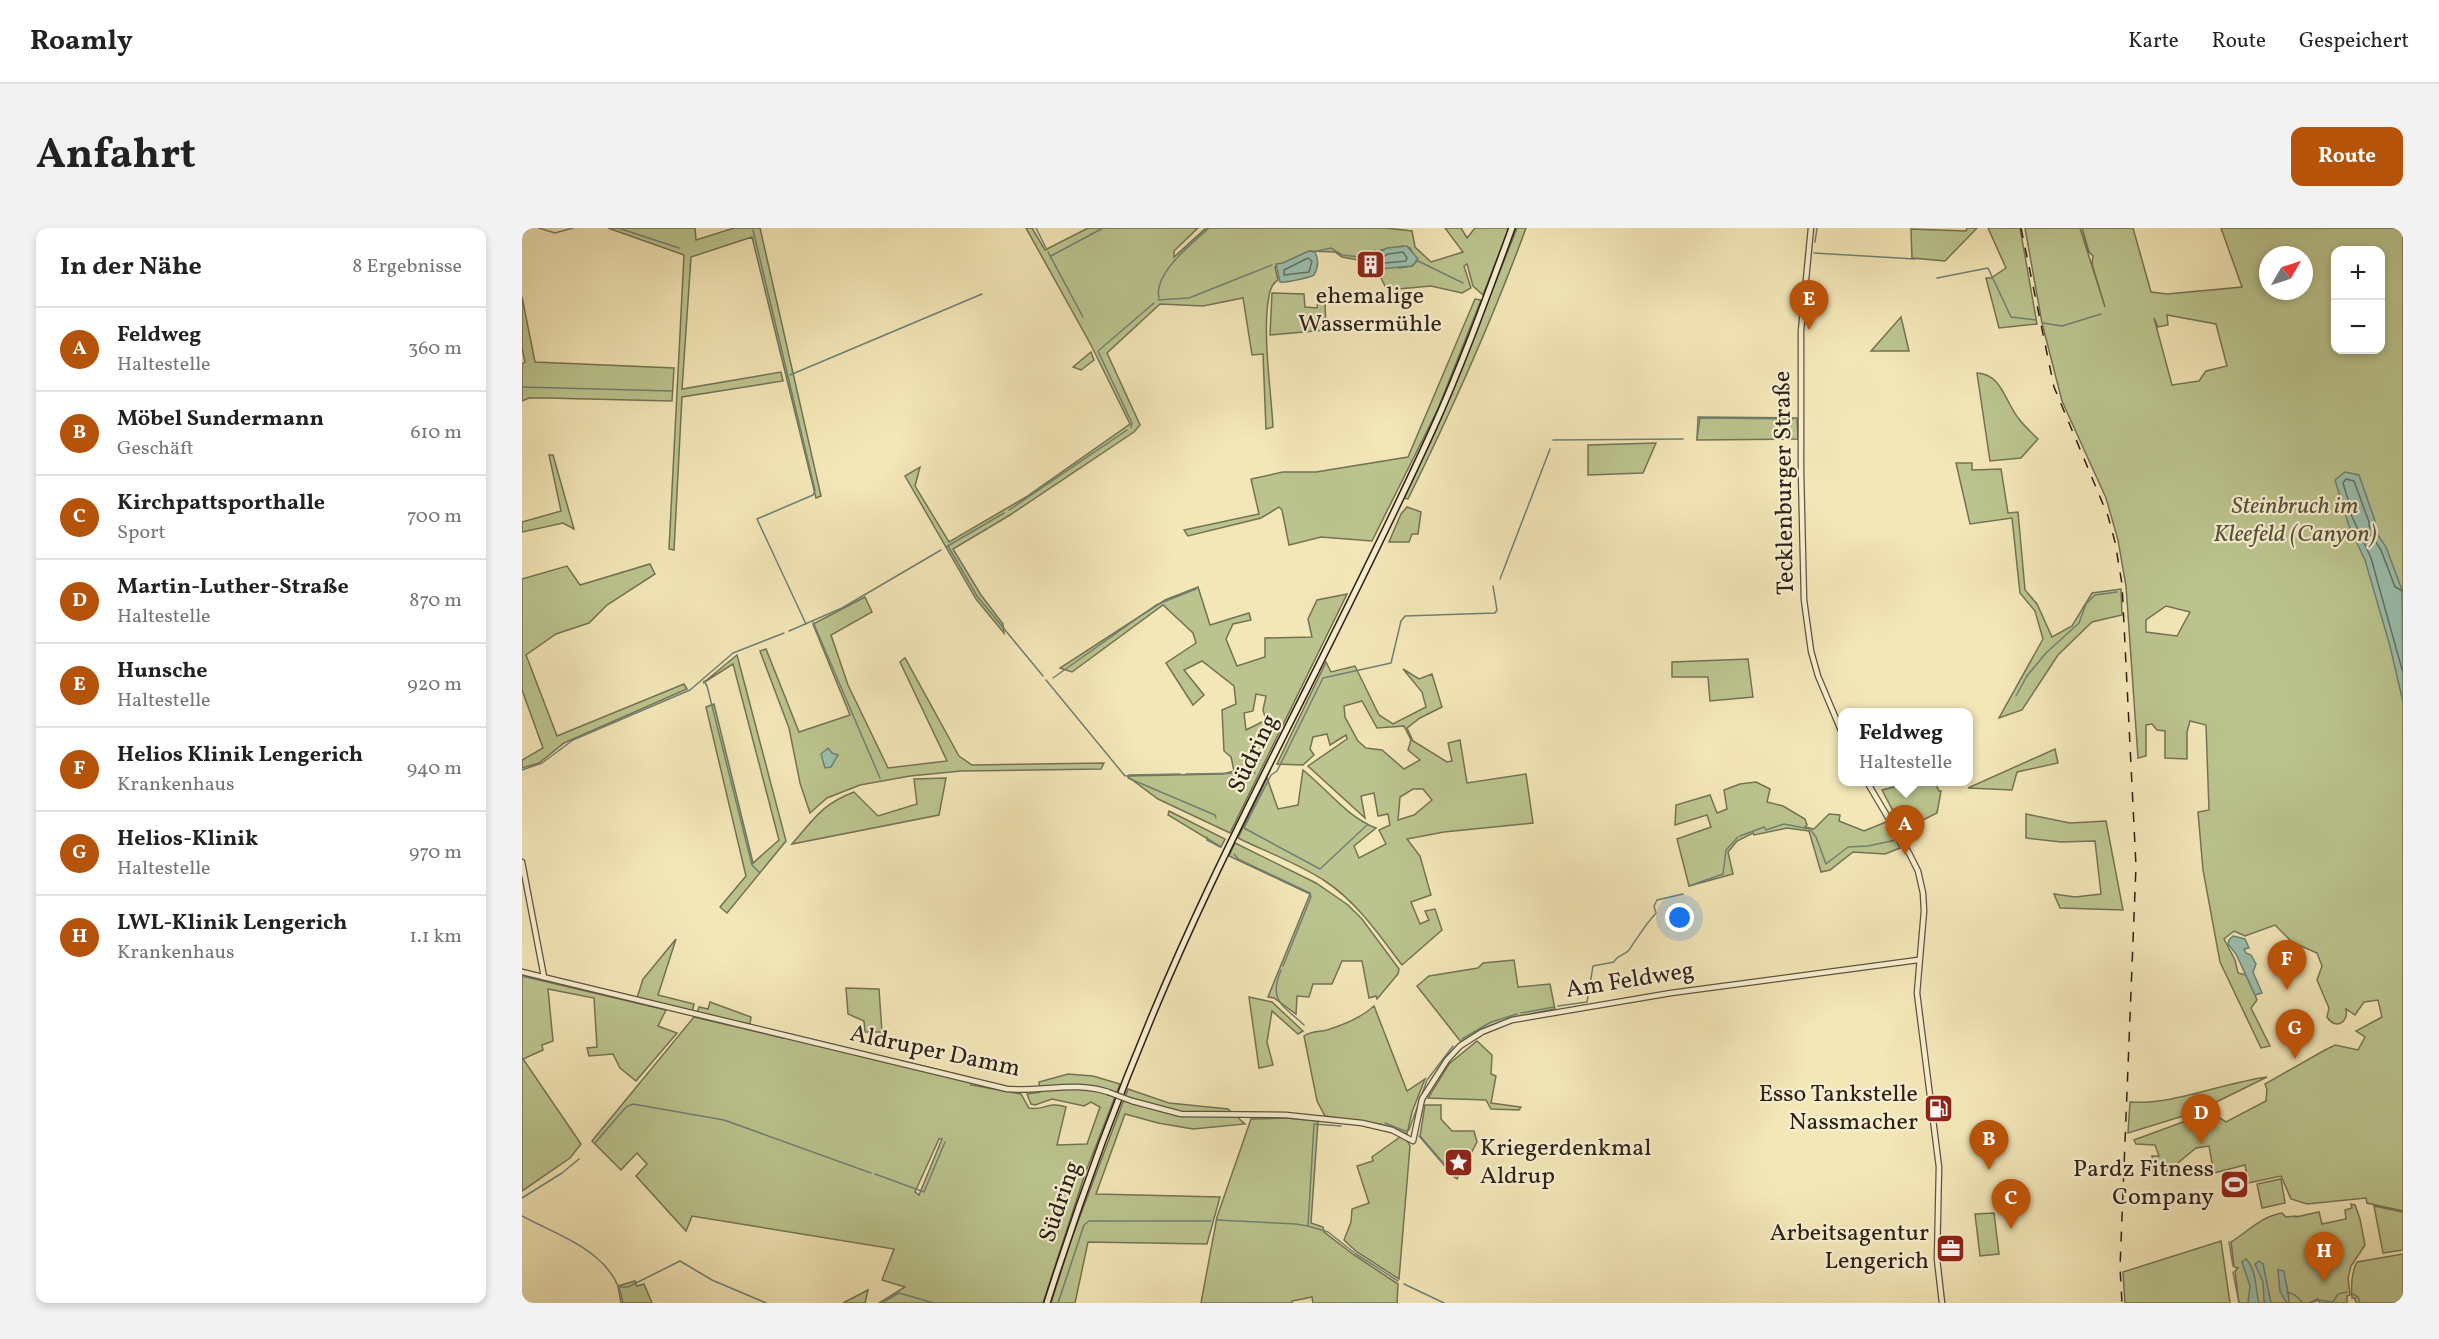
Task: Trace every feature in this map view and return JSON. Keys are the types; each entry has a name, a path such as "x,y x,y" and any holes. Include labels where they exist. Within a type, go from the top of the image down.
{"main road":[{"name":"Südring","path":"1047,1303 1103,1137 1154,1011 1218,869 1404,491 1489,292 1512,228"}],"street":[{"name":"Tecklenburger Straße","path":"1811,228 1802,330 1801,460 1804,600 1811,651 1818,676 1838,724"},
{"path":"1869,786 1910,853 1921,882 1924,911 1918,960 1917,993 1940,1167 1937,1259 1942,1303"},
{"path":"522,861 544,977"},
{"name":"Am Feldweg","path":"1413,1141 1422,1100 1447,1060 1460,1046 1482,1032 1512,1020 1671,993 1918,960"},
{"name":"Aldruper Damm","path":"522,972 997,1087 1032,1090 1081,1086 1181,1114 1286,1115 1362,1123 1392,1130 1413,1141"}],"green space":[{"path":"608,228 695,228 696,240 734,228 760,228 821,496 816,498 752,237 691,257 682,389 781,372 783,381 682,397 674,550 669,549 684,255"},
{"path":"1026,228 1032,228 1045,250 1088,228 1198,228 1174,251 1174,257 1206,228 1386,228 1412,231 1415,247 1431,262 1463,252 1445,228 1461,228 1467,238 1475,228 1509,228 1483,295 1473,286 1467,264 1464,266 1471,288 1462,293 1431,286 1387,290 1371,258 1358,260 1342,257 1335,252 1309,251 1275,267 1278,280 1269,293 1266,326 1273,427 1266,429 1263,354 1252,355 1243,298 1203,306 1160,304 1107,353 1140,425 1134,432 1010,515 953,549 981,595 1003,624 1004,633 976,599 905,476 920,467 915,486 949,542 1026,497 1130,424 1091,345","holes":["1402,246 1410,248 1417,261 1412,266 1399,268 1381,250"]},
{"path":"1517,228 1526,228 1485,331 1456,399 1408,499 1402,498 1443,414"},
{"path":"1967,228 1977,228 1945,261 1912,258 1911,229 1966,231"},
{"path":"1988,228 2020,228 2037,324 1999,328 1986,278 1991,278 2006,268"},
{"name":"Steinbruch im Kleefeld (Canyon)","path":"2025,228 2080,228 2105,307 2092,264 2093,256 2089,252 2082,228 2133,228 2151,292 2167,294 2242,287 2221,228 2403,228 2403,1211 2367,1203 2366,1198 2307,1204 2291,1199 2281,1176 2248,1183 2245,1165 2214,1173 2209,1146 2196,1148 2168,1171 2153,1174 2152,1156 2159,1156 2155,1145 2136,1144 2134,1140 2210,1112 2226,1122 2266,1101 2265,1084 2325,1050 2335,1045 2358,1050 2365,1037 2356,1031 2382,1017 2378,1000 2364,1002 2355,1015 2346,1009 2345,1018 2341,1023 2330,1021 2327,1017 2329,1008 2317,980 2322,966 2317,953 2292,942 2275,925 2245,936 2234,931 2224,939 2235,960 2238,973 2246,975 2257,1000 2251,1008 2270,1046 2261,1048 2220,962 2203,870 2198,812 2209,810 2206,725 2190,721 2187,732 2187,759 2165,758 2165,731 2157,730 2152,724 2146,725 2146,756 2138,758 2126,586 2118,540 2106,498 2062,401 2042,323","holes":["2167,315 2216,324 2227,366 2206,371 2199,381 2172,385 2154,318 2158,327 2168,325","2166,606 2190,612 2177,636 2146,632 2146,620"]},
{"path":"1272,293 1304,294 1305,307 1317,308 1318,301 1325,302 1326,330 1270,335"},
{"path":"522,297 535,362 674,368 672,401 529,398 522,401 522,364 525,362 522,348"},
{"path":"1475,299 1481,300 1438,409 1372,541 1321,537 1289,545 1282,510 1279,507 1261,518 1188,536 1184,530 1259,514 1251,479 1283,472 1316,472 1408,457"},
{"path":"1901,317 1909,351 1871,351"},
{"path":"1091,352 1094,360 1081,370 1073,367"},
{"path":"1977,373 1992,378 1998,384 2019,419 2038,439 2021,458 1990,461"},
{"path":"1698,417 1797,418 1798,439 1697,440"},
{"path":"1656,443 1643,473 1588,475 1588,445"},
{"path":"549,455 553,455 574,529 563,523 522,532 522,522 561,511"},
{"path":"1956,463 1972,463 1972,470 2001,469 2008,513 2018,512 2025,590 2037,604 2052,637 2072,626 2092,593 2121,589 2122,615 2092,622 2058,655 2022,710 1999,718 2043,639 2035,611 2020,593 2012,518 1970,524"},
{"path":"1407,507 1421,512 1418,534 1412,534 1409,542 1389,542 1401,514"},
{"path":"650,564 655,574 607,605 589,623 556,634 526,655 557,736 684,684 687,689 564,743 539,763 522,768 522,760 543,748 522,690 522,579 567,566 580,585"},
{"path":"1198,587 1210,625 1249,613 1251,620 1233,624 1226,639 1237,666 1265,657 1265,638 1312,637 1308,619 1317,600 1347,594 1230,833 1158,799 1127,776 1223,774 1234,771 1231,757 1224,751 1222,710 1236,704 1234,686 1202,661 1184,670 1204,695 1193,705 1166,663 1196,643 1193,633 1163,605 1072,672 1060,668 1165,600","holes":["1256,694 1266,696 1263,710 1266,720 1246,730 1244,713 1253,711"]},
{"path":"865,597 872,612 831,635 848,685 888,768 947,761 900,662 905,658 959,756 972,765 1104,763 1101,769 961,771 910,776 860,785 827,798 810,813 800,783 789,728 760,651 766,649 799,732 850,715 813,624"},
{"path":"737,655 786,841 727,913 720,907 746,876 706,707 714,704 753,863 779,840 733,664 703,683"},
{"path":"1748,659 1753,697 1710,701 1708,677 1672,677 1672,662"},
{"path":"1326,662 1331,672 1355,666 1379,715 1393,724 1426,707 1422,692 1403,669 1419,679 1432,674 1442,707 1420,718 1407,728 1413,741 1447,762 1452,761 1448,743 1460,740 1467,783 1526,774 1533,823 1444,832 1407,839 1420,856 1431,895 1411,902 1420,924 1429,920 1425,911 1435,909 1442,930 1402,965 1367,920 1337,889 1304,869 1238,838 1267,778 1278,809 1298,805 1303,770 1346,810 1376,828 1354,846 1359,858 1386,844 1379,830 1390,825 1388,814 1378,816 1374,793 1361,796 1365,818 1308,766 1347,739 1346,735 1330,745 1327,734 1313,737 1310,749 1314,755 1303,765 1277,764","holes":["1362,701 1377,728 1404,726 1411,740 1408,750 1420,760 1404,769 1382,750 1366,748 1358,741 1345,717 1344,706","1413,789 1423,789 1432,800 1414,815 1398,820 1400,797"]},
{"path":"2055,749 2058,763 2017,772 2012,790 1968,788"},
{"path":"946,778 939,815 792,844 826,807 854,792 878,816 917,804 914,779"},
{"path":"1756,782 1770,789 1767,802 1783,806 1805,819 1807,825 1805,827 1814,829 1829,814 1840,815 1839,821 1864,831 1886,822 1900,848 1885,854 1853,852 1830,870 1821,872 1809,831 1787,828 1754,835 1753,833 1737,841 1728,852 1733,874 1689,886 1677,839 1711,827 1707,815 1675,825 1676,805 1710,795 1717,813 1727,809 1724,790 1740,784"},
{"path":"1897,786 1937,786 1941,791 1937,813 1903,830 1882,790"},
{"path":"1169,811 1225,839 1221,847 1168,815"},
{"path":"2026,814 2070,823 2106,821 2123,910 2060,908 2054,894 2075,897 2101,894 2095,841 2061,842 2026,838"},
{"path":"1235,843 1316,883 1348,905 1362,919 1399,969 1398,974 1377,999 1376,996 1369,998 1362,961 1342,961 1332,984 1313,984 1309,997 1297,996 1296,1014 1274,998 1268,997 1310,894 1229,856"},
{"path":"676,939 658,995 694,1004 692,1012 637,998 643,979"},
{"path":"1514,960 1518,987 1550,984 1555,1009 1506,1021 1484,1029 1461,1042 1417,986 1429,976 1478,968 1483,963"},
{"path":"522,976 666,1010 658,1026 677,1033 636,1081 620,1068 613,1054 589,1056 587,1048 597,1047 594,998 548,989 553,1041 542,1045 543,1050 523,1059 581,1144 570,1158 522,1191"},
{"path":"846,988 879,989 882,1032 865,1032 864,1021 848,1014"},
{"path":"1249,997 1272,1002 1303,1031 1298,1034 1272,1011 1267,1042 1273,1065 1259,1068"},
{"path":"710,1002 751,1017 750,1024 697,1013 699,1007 708,1009"},
{"path":"1374,1006 1407,1091 1425,1079 1412,1112 1407,1134 1380,1124 1325,1116 1317,1101 1304,1036 1345,1023"},
{"path":"694,1017 783,1038 785,1033 973,1078 971,1085 1021,1094 1029,1108 1050,1105 1066,1107 1057,1145 1087,1144 1100,1107 1091,1102 1084,1106 1052,1099 1035,1105 1031,1104 1027,1094 1040,1092 1039,1082 1068,1074 1093,1076 1120,1084 1085,1174 1043,1303 879,1303 905,1287 882,1280 894,1249 692,1216 686,1231 636,1176 647,1164 637,1153 621,1170 592,1141","holes":["939,1139 942,1139 919,1195 915,1192"]},
{"path":"1477,1041 1492,1055 1491,1074 1496,1076 1491,1103 1521,1107 1519,1110 1491,1109 1486,1100 1428,1098 1449,1064"},
{"path":"2267,1077 2196,1112 2128,1133 2130,1102 2181,1097"},
{"path":"1128,1089 1169,1103 1228,1109 1245,1124 1193,1129 1125,1114 1096,1194 1220,1197 1207,1244 1088,1242 1075,1303 1051,1303 1071,1240"},
{"path":"1425,1105 1441,1105 1441,1119 1452,1131 1474,1131 1477,1142 1467,1161 1460,1159 1455,1165 1461,1171 1457,1179 1420,1136"},
{"path":"1286,1118 1318,1121 1311,1223 1323,1227 1324,1232 1354,1255 1398,1284 1397,1303 1313,1303 1312,1297 1292,1301 1292,1303 1201,1303 1217,1217 1251,1119"},
{"path":"1400,1137 1406,1139 1410,1146 1399,1279 1357,1252 1344,1240 1351,1222 1352,1209 1369,1203 1357,1166 1373,1161 1372,1157"},
{"path":"2281,1179 2285,1203 2262,1208 2257,1184"},
{"path":"2351,1204 2355,1205 2360,1219 2365,1245 2351,1266 2348,1278 2350,1295 2347,1296 2347,1303 2320,1303 2318,1299 2309,1303 2239,1303 2235,1271 2238,1268 2234,1267 2231,1242 2261,1221 2282,1213 2286,1217 2296,1217 2319,1212 2322,1224 2346,1219 2345,1210 2352,1208"},
{"path":"2374,1206 2403,1212 2403,1250 2383,1253"},
{"path":"1994,1213 1999,1254 1980,1256 1975,1214"},
{"path":"2221,1241 2230,1303 2125,1303 2123,1272"},
{"path":"2403,1254 2403,1303 2356,1303 2355,1298 2352,1298 2352,1284 2357,1262"},
{"path":"635,1281 637,1286 644,1284 652,1303 621,1303 618,1286"},
{"path":"868,1290 865,1303 843,1303"}],"water":[{"path":"1407,246 1418,259 1412,266 1379,269 1376,263 1379,252 1387,248"},
{"path":"1309,251 1315,252 1317,258 1314,275 1280,282 1276,264"},
{"path":"2345,472 2359,475 2375,521 2375,531 2386,547 2402,590 2403,702 2390,646 2365,560 2349,526 2335,480"},
{"path":"828,748 832,753 838,755 831,767 825,768 821,754"},
{"path":"2233,936 2245,939 2249,948 2244,949 2256,964 2253,972 2262,993 2255,995 2236,954 2228,944"},
{"path":"2246,1259 2254,1274 2259,1303 2248,1303 2250,1286 2242,1262"},
{"path":"2259,1261 2263,1264 2271,1303 2264,1301 2263,1282 2255,1264"},
{"path":"2278,1270 2284,1271 2289,1303 2280,1291"}],"waterway":[{"path":"539,228 555,233 573,228"},
{"path":"618,228 679,248"},
{"path":"1036,228 1046,248"},
{"path":"1051,256 1103,228"},
{"path":"1159,298 1162,279 1168,269 1209,228"},
{"path":"1815,242 1817,228"},
{"path":"753,230 815,490 813,495 757,519 806,624"},
{"path":"1313,252 1331,248 1342,255 1360,257"},
{"path":"1367,259 1367,255 1375,250"},
{"path":"1048,252 1083,317"},
{"path":"1814,253 1915,259"},
{"path":"1365,259 1374,259"},
{"path":"1416,260 1463,283"},
{"path":"1158,300 1189,298 1272,265"},
{"path":"1937,278 1988,268 2011,317 2036,320"},
{"path":"790,375 982,294"},
{"path":"1131,427 1132,423 1098,351 1154,303"},
{"path":"2043,323 2062,326 2101,314"},
{"path":"522,387 671,391"},
{"path":"1697,439 1700,418 1793,419"},
{"path":"1009,510 1127,430"},
{"path":"1553,440 1683,439"},
{"path":"1500,579 1550,449"},
{"path":"946,547 1004,513"},
{"path":"948,546 977,596 1043,676"},
{"path":"789,631 842,608 941,550"},
{"path":"1367,825 1320,869 1244,828 1271,775 1277,771 1323,678 1391,663 1401,621 1405,616 1495,613 1497,610 1493,586"},
{"path":"1053,678 1156,605 1196,589"},
{"path":"2016,696 2027,676 2046,653 2079,623 2086,604 2095,595 2117,592"},
{"path":"813,622 880,778"},
{"path":"522,770 542,763 573,740 690,690 733,653 784,633"},
{"path":"1046,680 1125,776"},
{"path":"704,681 752,865 759,872"},
{"path":"1186,774 1255,773"},
{"path":"1129,775 1180,774"},
{"path":"1128,778 1215,815 1216,818"},
{"path":"1740,836 1764,827 1766,830 1784,824 1810,829 1816,837 1826,864 1848,847 1868,846 1896,840"},
{"path":"1207,837 1207,840 1220,847"},
{"path":"1689,886 1723,874 1726,850 1738,837"},
{"path":"1234,854 1238,859 1310,893 1311,897 1283,966"},
{"path":"1558,1006 1587,1002 1593,966 1614,962 1629,950 1656,913 1654,906 1657,900 1683,894"},
{"path":"1281,970 1277,981 1277,996 1284,1007 1304,1025"},
{"path":"522,976 540,980"},
{"path":"1521,1013 1554,1007"},
{"path":"1462,1039 1491,1022 1517,1014"},
{"path":"1385,1123 1405,1131 1409,1130 1427,1080 1453,1046"},
{"path":"595,1143 626,1107 633,1104 724,1120 871,1173"},
{"path":"1217,1220 1308,1226 1314,1124 1341,1126"},
{"path":"1419,1136 1455,1178"},
{"path":"875,1174 924,1192 945,1142"},
{"path":"522,1198 562,1173 579,1159"},
{"path":"522,1216 570,1240 598,1259 610,1271 623,1303"},
{"path":"1058,1303 1084,1225 1089,1221 1211,1221"},
{"path":"1308,1226 1328,1232 1356,1254 1398,1281"},
{"path":"2229,1242 2233,1266"},
{"path":"620,1287 628,1287 680,1261 712,1280 766,1303"},
{"path":"2233,1272 2239,1303"},
{"path":"1404,1284 1444,1303"},
{"path":"2287,1292 2295,1295 2303,1303"},
{"path":"2311,1303 2319,1300 2333,1302 2338,1294 2347,1292"},
{"path":"882,1303 899,1293 934,1303"},
{"path":"2353,1294 2358,1297 2360,1303"}],"railway":[{"path":"2021,228 2054,387 2108,516 2122,584 2136,866 2120,1268 2122,1303"}],"place":[{"name":"ehemalige Wassermühle","path":"1370,264"},
{"name":"Hunsche","path":"1809,330"},
{"name":"Feldweg","path":"1905,855"},
{"name":"Helios Klinik Lengerich","path":"2287,990"},
{"name":"Helios-Klinik","path":"2295,1059"},
{"name":"Esso Tankstelle Nassmacher","path":"1939,1109"},
{"name":"Martin-Luther-Straße","path":"2201,1144"},
{"name":"Kriegerdenkmal Aldrup","path":"1459,1163"},
{"name":"Möbel Sundermann","path":"1989,1170"},
{"name":"Pardz Fitness Company","path":"2235,1184"},
{"name":"Kirchpattsporthalle","path":"2011,1229"},
{"name":"Arbeitsagentur Lengerich","path":"1950,1248"},
{"name":"LWL-Klinik Lengerich","path":"2324,1282"}]}
